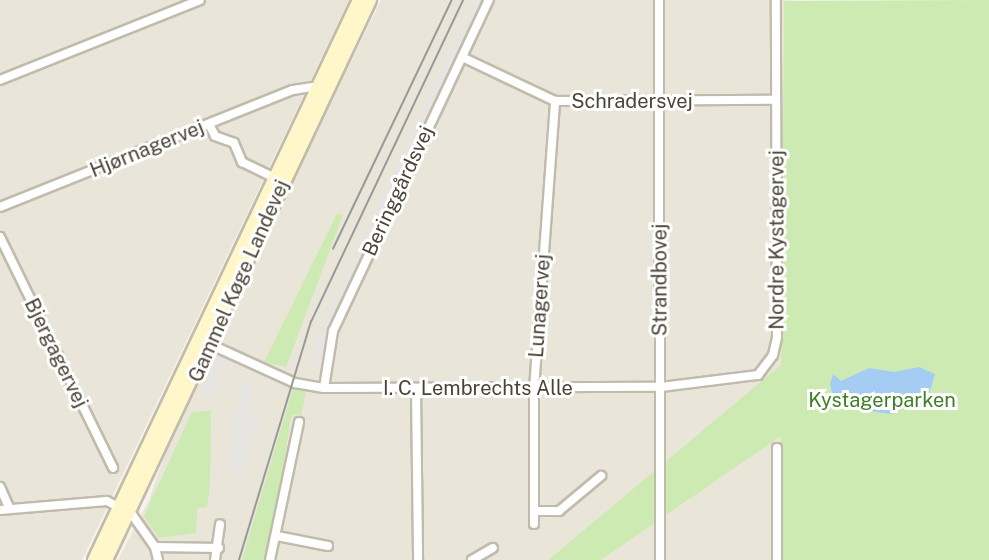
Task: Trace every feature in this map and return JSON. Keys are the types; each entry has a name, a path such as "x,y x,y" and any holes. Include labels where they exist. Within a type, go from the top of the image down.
{"main road":[{"name":"Gammel Køge Landevej","path":"106,560 125,509 199,339 359,0"},
{"name":"Gammel Køge Landevej","path":"94,560 125,509 211,344 370,0"}],"street":[{"path":"0,80 200,0"},
{"name":"Beringgårdsvej","path":"324,388 333,331 489,0"},
{"name":"Strandbovej","path":"659,0 660,560"},
{"name":"Nordre Kystagervej","path":"661,387 738,382 758,375 773,355 776,0"},
{"name":"Schradersvej","path":"462,57 555,101 776,100"},
{"name":"Hjørnagervej","path":"0,207 293,90 318,86"},
{"path":"293,90 309,105"},
{"name":"Lunagervej","path":"534,524 534,389 555,101"},
{"name":"Gammel Køge Landevej","path":"210,124 215,136 234,143 242,162 275,178"},
{"name":"Bjergagervej","path":"0,237 113,468"},
{"name":"I. C. Lembrechts Alle","path":"199,339 295,382 324,388 661,387"},
{"path":"417,389 418,560"},
{"path":"270,560 277,536 298,422"},
{"path":"777,448 777,560"},
{"path":"534,511 559,511 601,476"},
{"path":"0,488 10,509"},
{"path":"0,510 84,500 125,509 155,547 158,560"},
{"path":"215,560 219,548 220,524"},
{"path":"277,536 328,546"},
{"path":"155,547 219,548"},
{"path":"472,560 493,548"}],"shaded area":[{"path":"0,0 349,0 82,560 0,560"},
{"path":"381,0 798,0 784,1 781,366 548,560 118,560 149,500 180,411"},
{"path":"473,0 483,0 327,335 321,365 312,363 320,329"},
{"path":"218,353 232,359 228,368 223,368 213,395 200,393"},
{"path":"251,383 252,407 260,417 244,472 230,471 232,413 239,409 240,384"},
{"path":"781,436 782,560 601,560"}],"green space":[{"name":"Kystagerparken","path":"989,0 989,560 782,560 781,436 601,560 548,560 781,365 784,1"},
{"path":"337,214 343,215 286,367 264,362"},
{"path":"293,388 306,391 301,416 292,414 290,422 273,540 265,560 242,560"},
{"path":"211,411 210,483 207,507 197,508 196,533 159,538 144,516 192,412"}],"water":[{"path":"919,367 935,374 928,397 891,414 853,409 832,393 830,384 833,374 841,381 869,368 894,372"}],"tram line":[{"path":"333,249 452,0"},
{"path":"239,560 311,322 463,0"}]}
